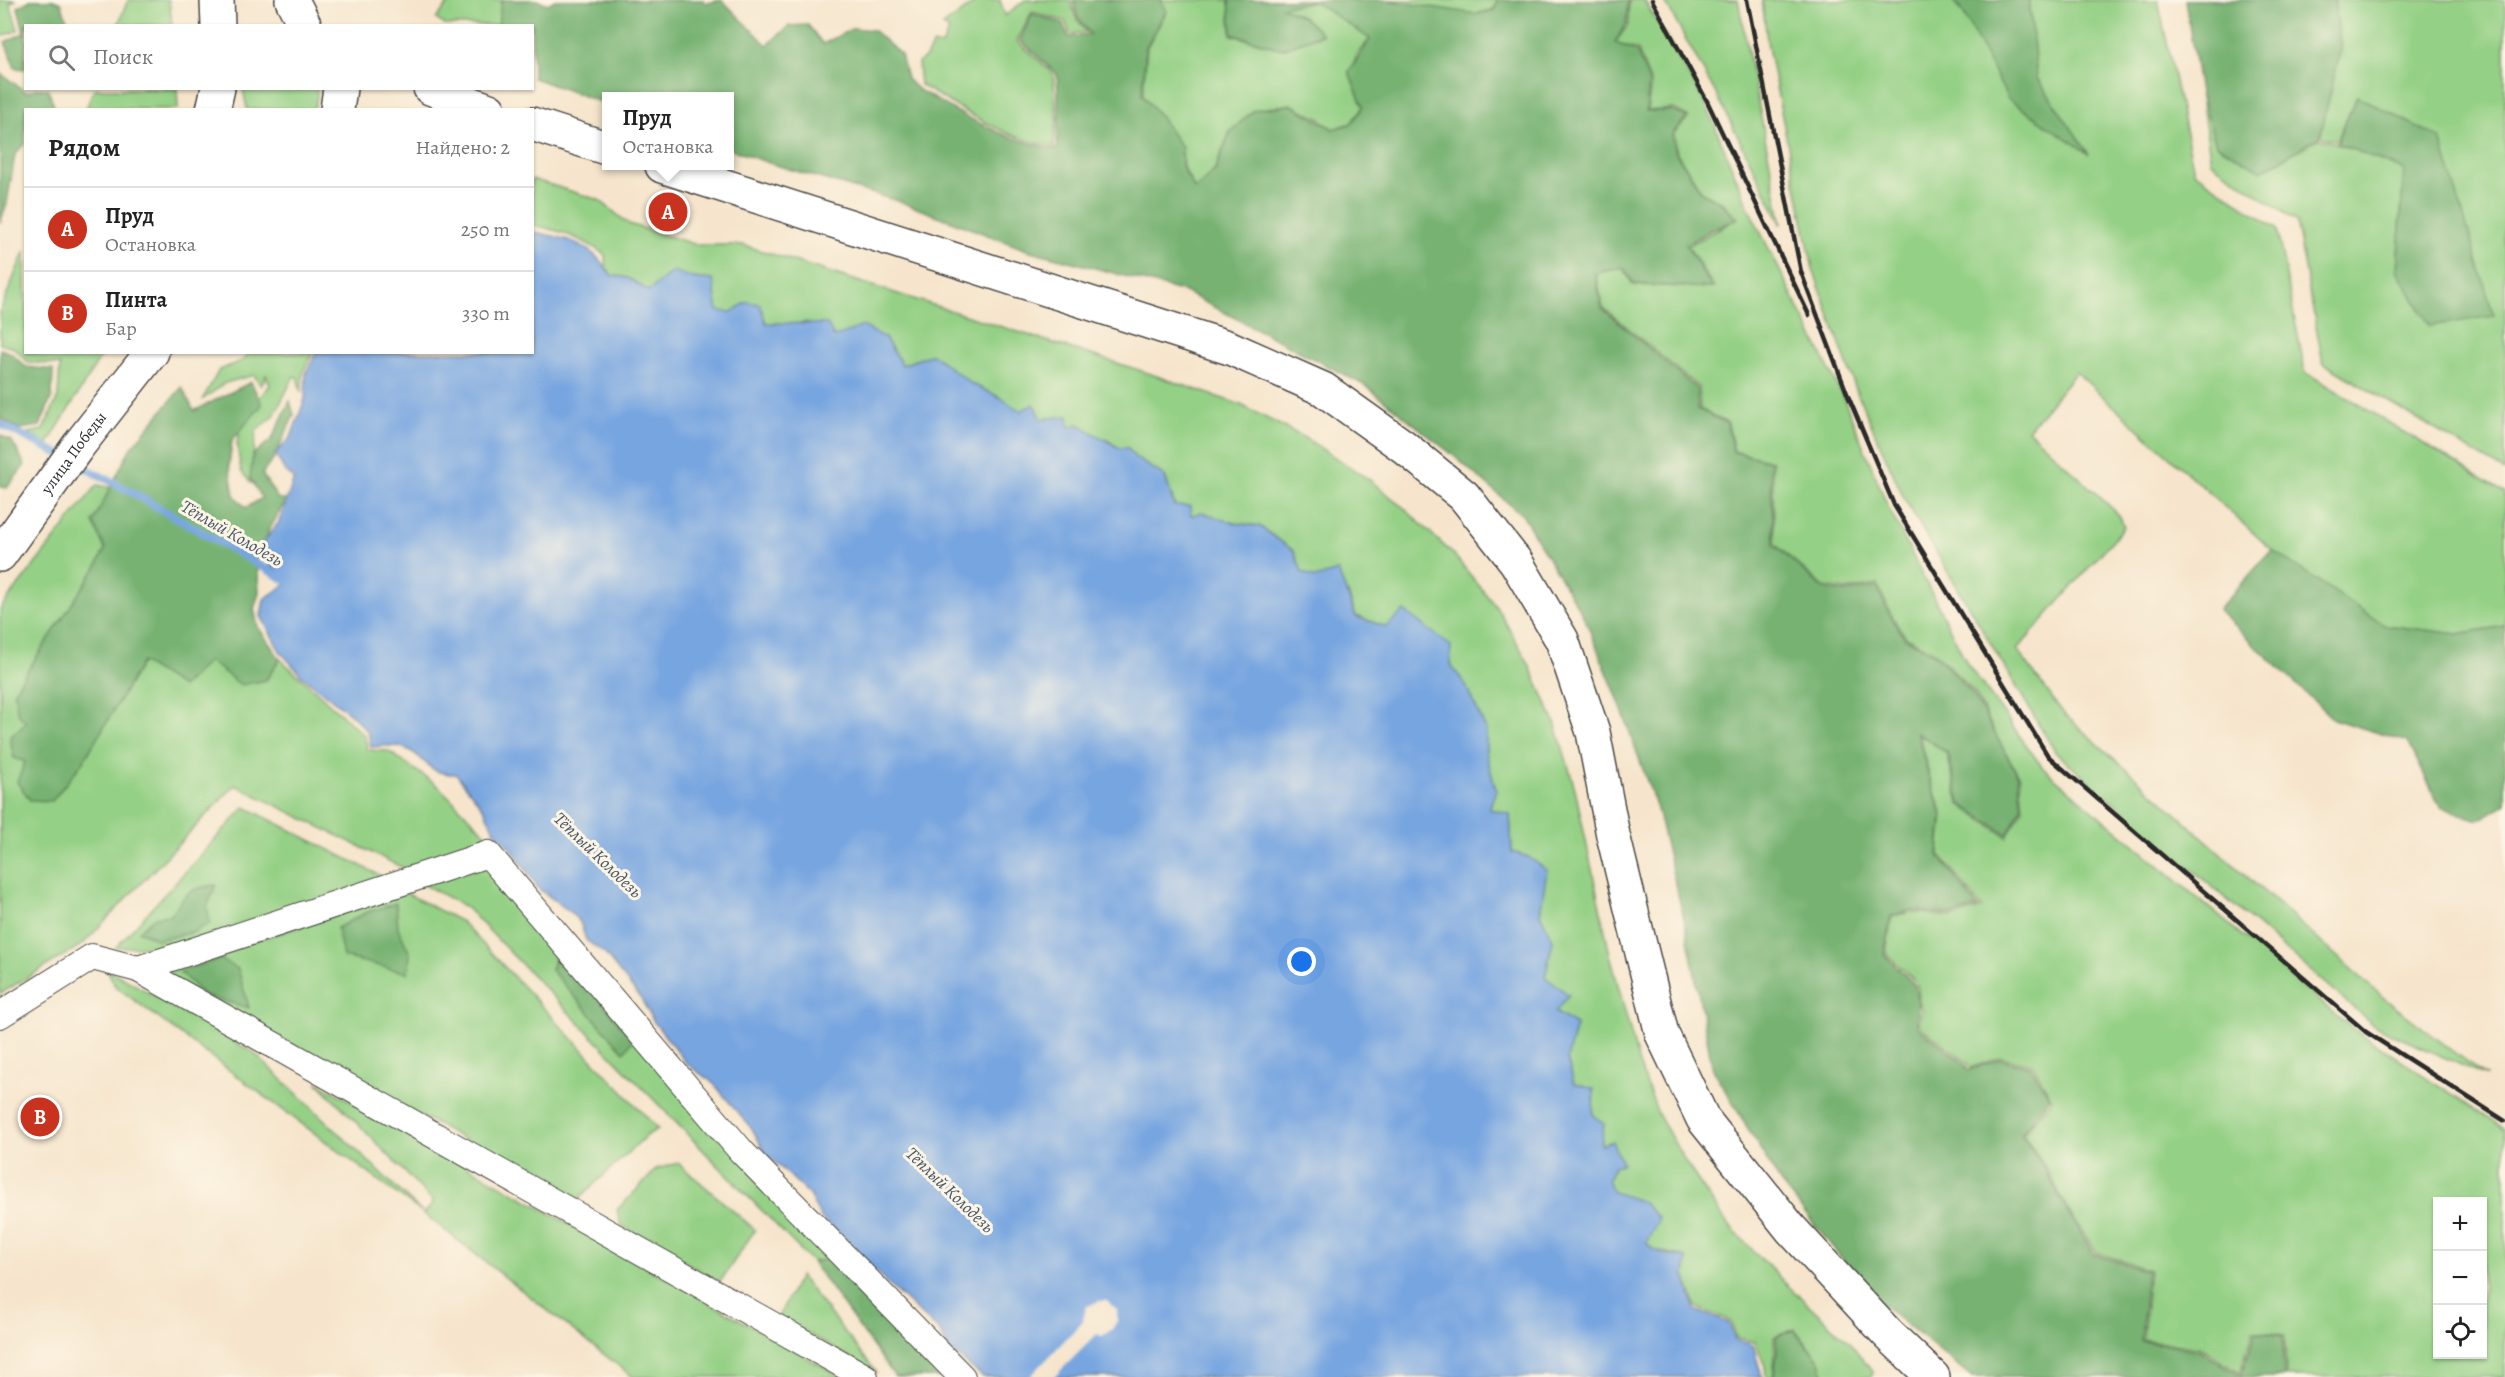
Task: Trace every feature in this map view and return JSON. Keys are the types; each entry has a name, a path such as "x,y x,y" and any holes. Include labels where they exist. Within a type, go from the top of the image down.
{"main road":[{"path":"217,0 218,24"},
{"path":"292,0 304,24"},
{"path":"214,108 218,90"},
{"path":"219,90 222,108"},
{"path":"337,108 340,90"},
{"path":"435,90 484,108"},
{"path":"534,125 602,147"},
{"path":"678,170 1230,348 1323,389 1403,446 1464,496 1516,562 1562,640 1593,732 1614,835 1662,1034 1703,1119 1791,1229 1888,1334 1933,1377"},
{"path":"79,445 129,354"},
{"name":"улица Победы","path":"0,555 79,445 150,354"}],"street":[{"path":"138,969 488,854 742,1152 962,1377"},
{"path":"0,1015 92,957 138,969 865,1377"}],"green space":[{"path":"0,0 16,0 10,3 18,30 0,37"},
{"path":"30,0 53,0 61,3 69,24 24,24 24,33 18,7"},
{"path":"128,0 169,0 172,24 118,24"},
{"path":"451,0 506,0 512,24 444,24 436,19"},
{"path":"536,0 548,4 555,0 704,0 706,3 722,0 767,45 789,26 808,25 823,44 853,28 873,30 901,55 907,79 917,89 1002,134 1057,149 1059,118 1057,74 1020,40 1032,14 1062,23 1069,37 1090,34 1077,16 1073,0 1161,0 1166,11 1146,47 1142,95 1182,148 1182,167 1195,190 1215,171 1230,132 1254,110 1291,105 1333,129 1351,124 1363,107 1349,72 1370,39 1314,1 1282,7 1303,17 1322,34 1282,49 1232,34 1229,0 1384,0 1476,14 1495,10 1497,0 1628,0 1626,24 1615,43 1637,52 1649,82 1646,111 1673,111 1687,117 1672,134 1676,153 1701,192 1722,204 1736,219 1686,245 1712,288 1634,284 1623,267 1595,273 1602,308 1697,389 1698,409 1727,424 1733,452 1770,461 1774,545 1824,589 1844,592 1877,587 1890,616 1905,638 1935,654 1973,694 2018,776 2022,807 2007,835 1960,803 1948,753 1917,733 1942,816 1938,855 1978,907 1952,915 1910,910 1891,916 1884,954 1915,985 1917,1027 1957,1057 1969,1070 2001,1059 2031,1067 2050,1098 2021,1134 2046,1171 2067,1211 2094,1254 2147,1271 2141,1341 2199,1350 2241,1375 2256,1332 2283,1336 2284,1377 1972,1377 1874,1298 1780,1182 1713,1070 1685,923 1657,809 1618,699 1585,619 1523,516 1454,456 1366,386 1185,292 1027,250 901,202 734,150 734,92 602,92 602,103 534,78 534,24 498,24 501,2"},
{"path":"978,0 1000,0 1005,16 1025,0 1070,0 1076,18 1087,32 1070,34 1065,21 1032,12 1017,41 1053,73 1057,119 1054,146 1036,143 1001,130 920,85 918,63 926,57 933,44 942,46 949,29 943,26"},
{"path":"1161,0 1229,0 1231,35 1282,49 1322,35 1304,17 1281,7 1314,1 1370,39 1359,52 1349,72 1363,107 1351,123 1333,129 1320,119 1291,104 1254,110 1230,132 1214,171 1195,189 1183,167 1182,148 1143,95 1147,47 1167,11"},
{"path":"1386,0 1497,0 1494,9 1476,14"},
{"path":"1629,0 1644,0 1705,102 1749,209 1844,399 1888,507 1968,665 2043,768 2353,1029 2505,1129 2505,1377 2286,1377 2285,1335 2254,1331 2240,1372 2201,1348 2143,1340 2149,1270 2096,1252 2023,1134 2052,1100 2033,1065 2001,1057 1971,1068 1958,1055 1919,1026 1921,1011 1917,983 1886,953 1892,916 1911,912 1952,917 1982,908 1939,854 1943,814 1930,778 1919,733 1947,754 1959,804 2007,837 2023,809 2020,777 1975,693 1935,652 1906,637 1891,615 1878,585 1845,590 1824,587 1775,544 1772,461 1734,451 1728,423 1700,409 1699,388 1603,307 1596,273 1623,268 1633,285 1714,288 1688,246 1738,218 1723,203 1702,192 1677,153 1674,133 1689,117 1674,109 1647,111 1651,83 1638,50 1615,43 1628,25"},
{"path":"1664,0 1738,0 1782,225 1720,101"},
{"path":"1762,0 1952,0 2087,153 2037,78 2029,0 2158,0 2194,172 2277,229 2305,372 2505,493 2505,626 2458,634 2384,625 2272,550 2076,372 2028,430 2119,515 2124,527 2017,650 2064,714 2385,999 2486,1076 2376,1027 2056,753 1905,500 1858,395 1813,269 1768,47"},
{"path":"1952,0 2029,0 2037,78 2089,154 2008,99 1960,7"},
{"path":"2185,0 2334,0 2341,48 2320,137 2261,171 2216,144 2200,92"},
{"path":"2334,0 2505,0 2505,471 2323,363 2296,221 2211,162 2200,92 2216,144 2261,171 2318,139 2337,143 2404,170 2397,270 2494,316 2473,251 2357,96 2337,140 2320,137 2341,48"},
{"path":"24,33 24,69 15,68 5,42"},
{"path":"0,73 26,92 48,90 55,108 24,108 24,144 15,155 7,203 0,223"},
{"path":"94,90 177,90 178,108 86,108"},
{"path":"243,90 317,90 314,108 247,108"},
{"path":"2357,96 2440,138 2494,316 2430,326 2397,270 2404,170 2337,143"},
{"path":"534,180 599,200 629,224 697,245 743,245 1142,371 1241,405 1305,438 1370,480 1403,507 1454,555 1497,608 1527,660 1556,725 1575,789 1610,955 1639,1064 1658,1114 1686,1163 1728,1225 1784,1282 1852,1345 1873,1373 1871,1377 1825,1377 1820,1361 1795,1329 1774,1337 1773,1377 1766,1377 1765,1366 1755,1342 1736,1338 1731,1321 1696,1307 1685,1275 1687,1258 1652,1249 1646,1242 1627,1197 1613,1193 1608,1180 1614,1167 1622,1163 1601,1145 1593,1115 1574,1084 1567,1059 1576,1025 1555,1012 1545,977 1553,940 1540,914 1546,870 1528,857 1512,852 1510,814 1488,809 1496,790 1486,753 1486,730 1465,684 1450,664 1386,627 1356,616 1348,593 1302,572 1294,551 1259,526 1234,523 1201,512 1191,517 1175,506 1165,476 1135,458 1128,448 1119,448 1108,440 1069,427 1067,416 1042,419 1020,411 1001,398 972,384 932,354 902,365 885,338 834,337 807,322 766,323 747,302 731,313 718,311 712,280 692,278 673,271 649,291 628,278 611,275 606,267 605,255 597,249 552,229 534,225"},
{"path":"24,252 24,354 102,354 47,445 28,433 43,430 58,397 60,365 28,362 14,348 0,344 0,311"},
{"path":"0,349 11,353 26,367 53,370 52,396 40,426 19,429 0,418"},
{"path":"248,354 312,354 303,372 301,392 297,377 294,376 274,416 256,431 253,458 263,476 251,483 241,471 237,444 241,420 270,385 266,375 261,386 254,375 225,383 202,400 219,370 244,360"},
{"path":"251,382 262,405 232,440 229,465 234,495 246,508 262,498 250,478 253,455 272,439 290,401 294,415 274,458 262,474 278,499 286,500 268,532 266,550 257,556 259,593 254,609 258,627 280,659 266,680 241,685 209,661 182,687 142,662 83,762 52,801 30,800 17,782 25,762 14,758 10,737 26,723 18,714 14,691 97,566 105,549 93,522 130,449 182,387 194,411"},
{"path":"0,435 12,441 25,465 7,488 0,487"},
{"path":"97,485 112,488 93,522 105,549 26,724 10,738 14,758 83,762 142,662 209,661 266,680 280,659 365,736 367,750 388,751 437,785 494,842 409,871 235,785 83,944 0,994 0,609"},
{"path":"2272,550 2384,625 2458,634 2505,626 2505,804 2479,820 2440,807 2408,742 2333,719 2218,610"},
{"path":"245,807 389,880 173,947 116,947"},
{"path":"487,860 836,1258 812,1262 466,907 419,882"},
{"path":"216,885 207,907 210,923 194,932 158,940 139,931 155,917 171,915 180,901 194,890"},
{"path":"406,893 462,922 658,1129 647,1135 576,1201 158,971"},
{"path":"396,903 398,928 410,954 408,973 343,957 337,928 365,913"},
{"path":"557,949 633,1040 624,1052 551,970"},
{"path":"220,959 238,969 249,1008 205,996 180,972"},
{"path":"107,969 253,1052 424,1214 115,986"},
{"path":"317,1082 842,1377 633,1377 424,1214 434,1202"},
{"path":"678,1163 755,1230 720,1282 621,1225 617,1210 657,1169"},
{"path":"836,1258 956,1377 895,1377 812,1262"},
{"path":"800,1276 877,1373 778,1317"},
{"path":"1794,1330 1820,1361 1825,1377 1774,1377 1776,1337"}],"water":[{"path":"534,232 557,237 587,249 611,275 628,278 649,291 673,271 692,278 713,280 718,311 731,312 747,302 760,304 766,323 827,324 834,337 863,326 885,338 902,365 932,354 972,384 1001,398 1020,411 1034,404 1042,419 1068,416 1069,427 1078,424 1119,448 1128,448 1135,458 1165,476 1174,506 1190,506 1191,516 1201,512 1234,523 1259,526 1294,551 1302,572 1315,578 1338,571 1356,617 1386,627 1404,611 1451,646 1450,664 1465,684 1486,730 1486,753 1496,790 1489,809 1510,814 1512,852 1528,857 1547,870 1540,914 1553,940 1545,977 1569,995 1555,1012 1576,1025 1567,1059 1574,1084 1594,1089 1593,1115 1604,1124 1601,1145 1612,1141 1622,1163 1614,1167 1608,1179 1613,1192 1643,1202 1659,1219 1646,1243 1660,1252 1687,1258 1685,1275 1695,1310 1729,1323 1735,1340 1753,1345 1762,1377 983,1377 949,1349 940,1332 889,1285 844,1237 821,1218 808,1193 766,1154 752,1129 713,1083 687,1064 654,1022 641,999 605,954 586,940 580,922 539,889 514,852 494,830 484,809 456,774 437,771 412,752 400,747 371,747 368,732 353,716 302,676 280,651 261,616 264,599 289,582 270,565 263,543 279,522 294,479 285,471 275,454 291,437 305,399 306,373 316,354 534,354"}],"pier":[{"path":"1099,1301 1107,1301 1117,1310 1117,1321 1112,1329 1102,1336 1097,1334 1054,1377 1030,1377 1083,1321 1086,1307"}],"waterway":[{"name":"Тёплый Колодезь","path":"0,424 63,456"},
{"name":"Тёплый Колодезь","path":"76,463 289,582 295,588"}],"railway":[{"path":"1652,0 1707,101 1809,315"},
{"path":"1747,0 1801,272 1848,396 1894,505 2048,756 2366,1032 2505,1121"}],"place":[{"name":"Пруд","path":"668,212"},
{"name":"Пинта","path":"40,1117"}]}
